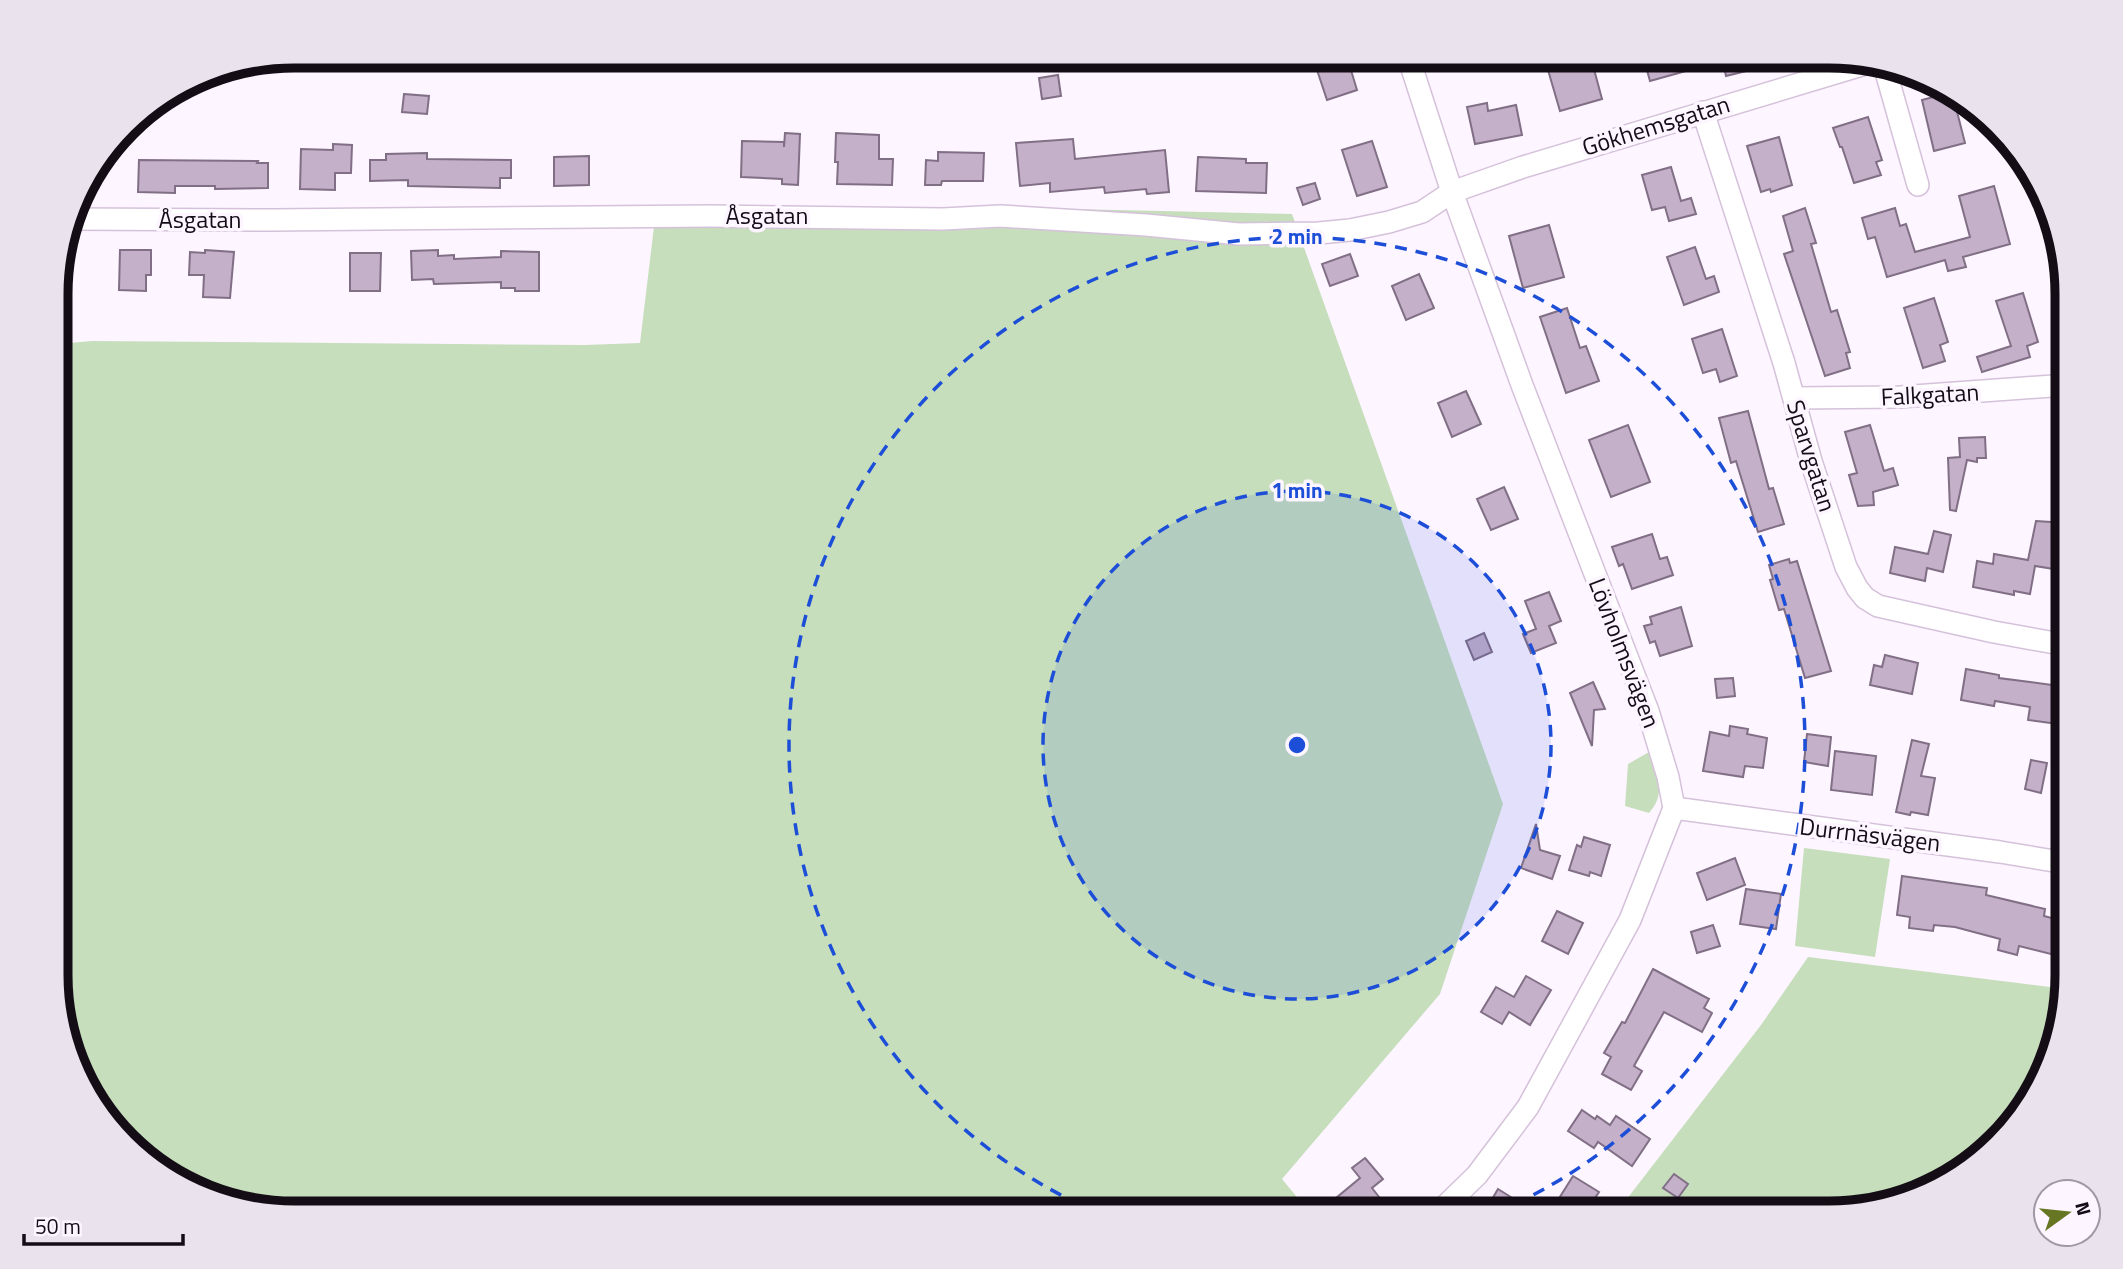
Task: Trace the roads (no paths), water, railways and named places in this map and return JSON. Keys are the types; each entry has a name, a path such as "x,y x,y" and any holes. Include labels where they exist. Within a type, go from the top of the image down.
{"street":[{"name":"Lövholmsvägen","path":"1412,68 1452,192 1550,460 1648,710 1668,777 1674,808"},
{"name":"Gökhemsgatan","path":"1452,192 1522,167 1848,69"},
{"path":"1887,76 1918,185"},
{"name":"Sparvgatan","path":"1703,113 1794,398 1811,461 1846,567 1857,588 1865,598 1878,606 2054,643"},
{"name":"Åsgatan","path":"81,219 671,216 943,219 1000,216 1239,234 1320,233 1350,230 1422,212 1452,192"},
{"name":"Falkgatan","path":"1794,398 1900,397 2054,386"},
{"path":"1451,1200 1477,1175 1528,1107 1630,920 1674,808"},
{"name":"Durrnäsvägen","path":"1674,808 2054,861"}]}
